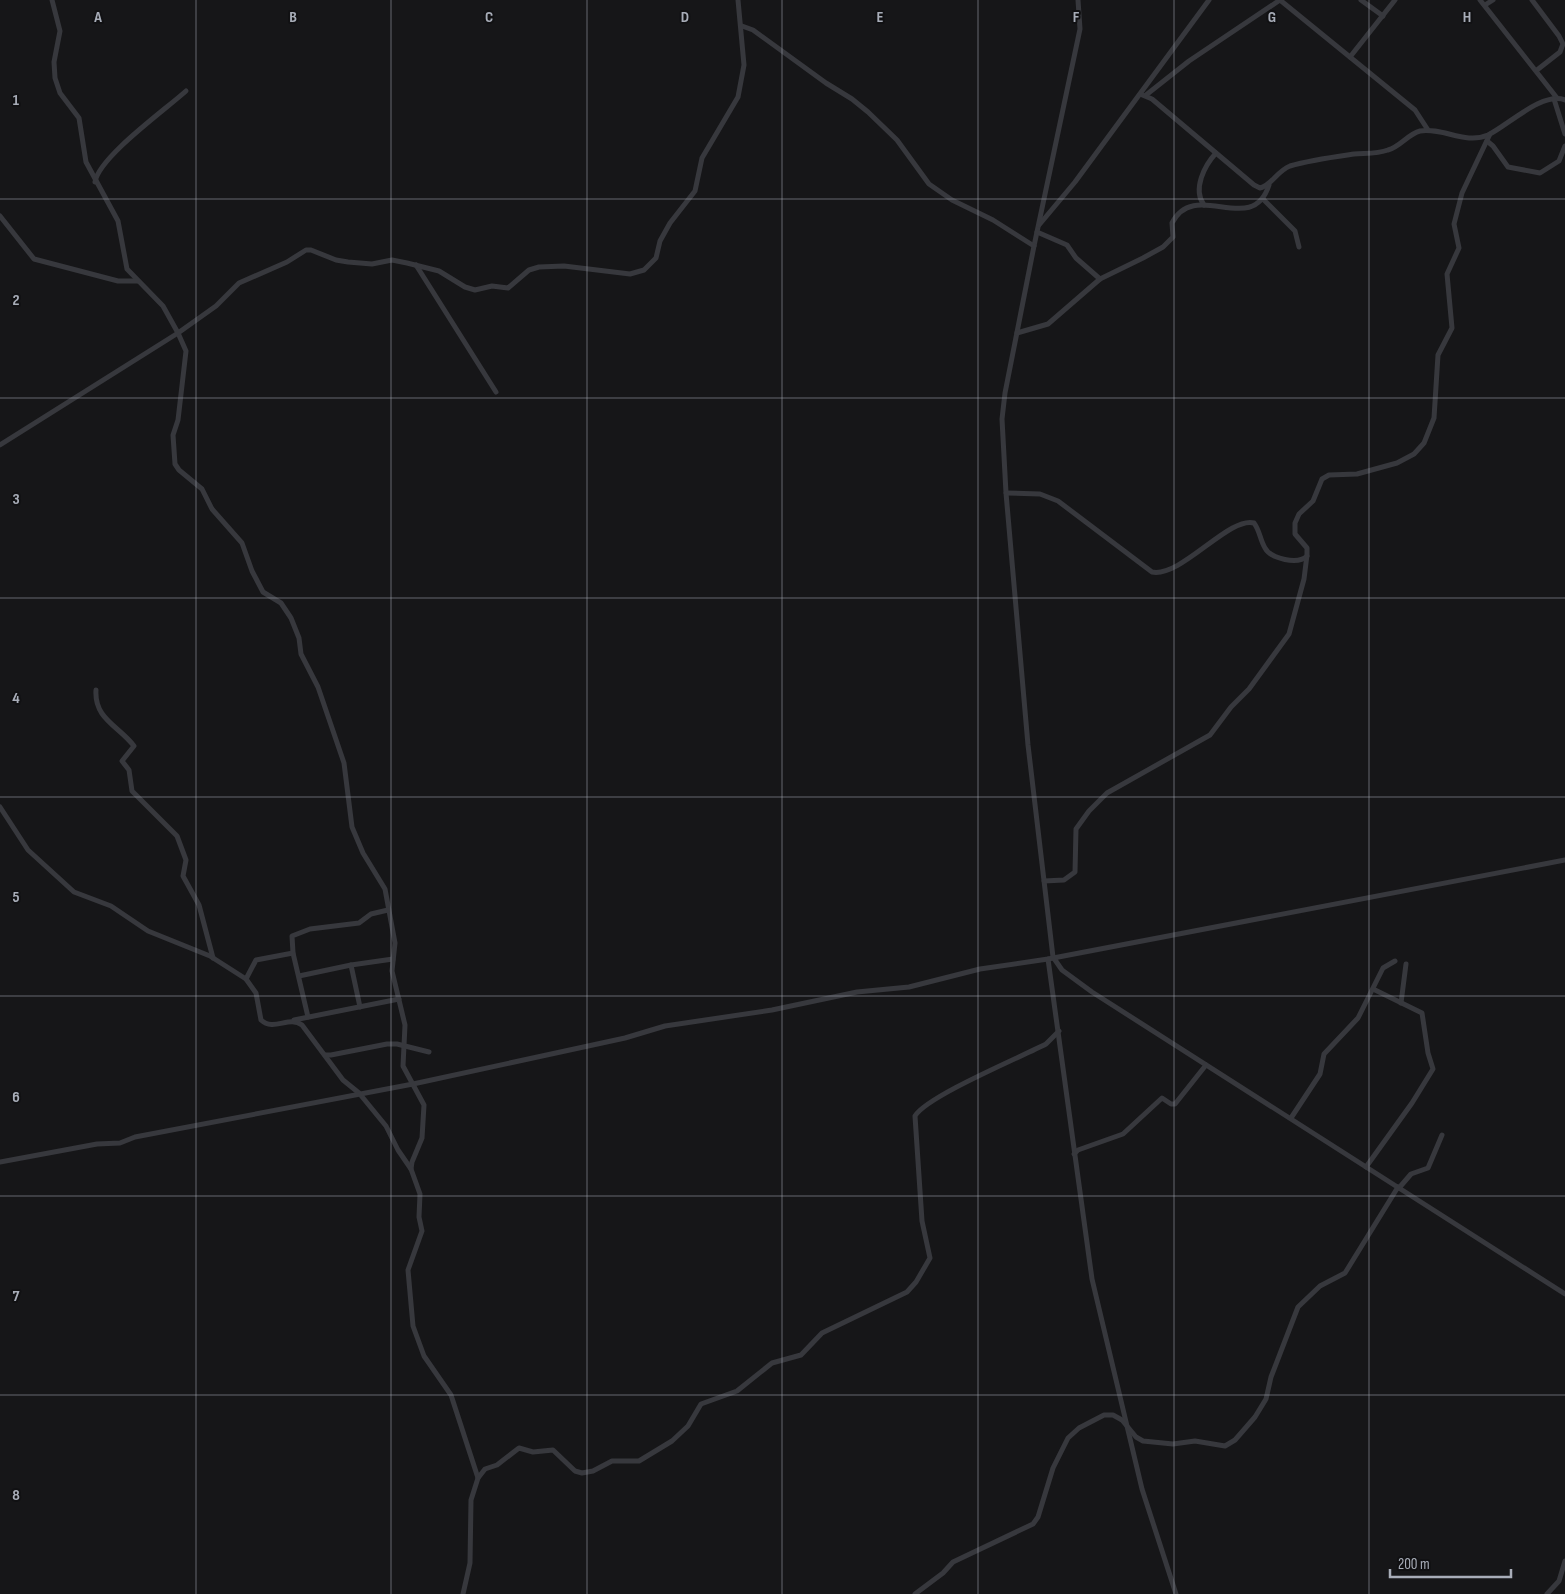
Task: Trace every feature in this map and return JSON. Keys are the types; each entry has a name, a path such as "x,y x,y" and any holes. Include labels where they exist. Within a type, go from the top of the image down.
{"street":[{"path":"52,0 60,31 54,62 55,78 60,93 78,118 83,154 95,182 118,221 126,266 138,282 163,306 178,333 186,358 178,420 173,435 175,464 179,470 202,489 212,509 242,543 252,571 263,592 281,603 291,618 299,638 301,654 321,694 344,763 352,827 364,853 385,889 395,943 392,970 405,1025 403,1066 421,1097 424,1110 422,1138 411,1169"},
{"path":"0,445 178,333 216,306 239,283 288,262 306,250 348,262 372,264 392,260 415,265 439,271 475,290 492,286 511,288 529,270 551,266 630,274 644,270 658,256 660,241 670,223 695,191 702,158 738,97 744,65 742,26 738,0"},
{"path":"1078,0 1080,29 1034,246 1002,419 1006,492 1030,763 1044,881 1050,958 1074,1154 1092,1279 1153,1528 1176,1594"},
{"path":"1039,225 1143,95 1209,0"},
{"path":"1143,95 1189,61 1280,0 1415,110 1428,130"},
{"path":"1361,0 1382,16"},
{"path":"1350,57 1395,0"},
{"path":"1480,0 1537,70 1556,98 1565,134"},
{"path":"1485,5 1493,0"},
{"path":"1532,0 1563,44 1560,52 1537,70"},
{"path":"742,26 753,30 826,83 852,98 897,140 929,184 1034,246"},
{"path":"95,182 99,170 113,154 186,91"},
{"path":"1143,95 1258,187 1264,188 1277,173 1290,167 1352,154 1384,152 1395,148 1416,133 1428,130 1471,138 1490,134 1519,114 1556,98 1565,100"},
{"path":"1044,881 1064,880 1075,872 1076,829 1100,800 1210,735 1231,707 1249,689 1291,631 1307,555 1306,548 1295,534 1295,523 1299,514 1313,501 1322,479 1329,476 1356,474 1397,463 1420,449 1432,427 1436,400 1438,355 1452,325 1447,280 1449,266 1459,250 1454,224 1464,186 1490,134"},
{"path":"1487,141 1508,166 1540,173 1559,161 1565,146"},
{"path":"1204,205 1201,196 1203,171 1216,153"},
{"path":"1192,206 1245,208 1257,206 1263,199 1269,183"},
{"path":"1017,333 1041,327 1054,320 1100,278 1114,270 1133,264 1171,240 1174,220 1201,196"},
{"path":"1263,199 1295,231 1299,247"},
{"path":"0,216 34,259 118,281 138,282"},
{"path":"1037,232 1067,246 1076,258 1100,278"},
{"path":"415,265 496,392"},
{"path":"1006,492 1045,495 1058,500 1152,572 1160,572 1174,566 1231,529 1249,522 1254,523 1258,528 1265,549 1269,552 1291,562 1301,561 1307,555"},
{"path":"96,690 96,704 101,714 133,745 133,749 122,761 129,770 132,791 174,832 179,841 186,860 183,876 199,905 213,958"},
{"path":"0,807 28,850 74,892 112,906 148,931 183,943 213,958 246,979 256,993 259,1014 264,1023 270,1025 399,999"},
{"path":"0,1167 3,1162 97,1144 120,1143 130,1138 188,1126 413,1084 625,1038 665,1026 772,1010 857,992 909,987 980,969 1050,958 1565,860"},
{"path":"308,1017 291,939 296,933 359,923 373,913 388,910"},
{"path":"246,979 256,960 293,953"},
{"path":"1050,958 1080,984 1565,1294"},
{"path":"299,976 351,965 393,959"},
{"path":"1291,1118 1320,1074 1324,1054 1354,1024 1386,965 1395,961"},
{"path":"1401,1002 1406,964"},
{"path":"351,965 360,1007"},
{"path":"1366,1167 1401,1119 1433,1069 1428,1053 1423,1016 1418,1010 1373,989"},
{"path":"293,1020 306,1028 343,1080 359,1093 386,1126 398,1150 411,1169 421,1199 420,1218 422,1231 408,1270 413,1326 424,1356 451,1395 478,1478"},
{"path":"463,1594 470,1563 471,1500 478,1478 485,1469 497,1465 519,1448 533,1452 553,1450 575,1471 582,1473 593,1470 612,1460 639,1461 672,1441 688,1426 701,1404 737,1391 772,1364 801,1355 822,1333 907,1292 916,1282 930,1258 922,1221 915,1116 922,1108 942,1096 1046,1044 1059,1031"},
{"path":"325,1055 331,1056 387,1044 404,1045 429,1052"},
{"path":"1074,1154 1078,1150 1124,1134 1162,1098 1171,1104 1175,1104 1206,1064"},
{"path":"915,1594 954,1562 1033,1524 1038,1517 1053,1468 1065,1443 1075,1431 1096,1418 1108,1414 1116,1417 1126,1424 1136,1437 1143,1441 1173,1444 1195,1441 1225,1446 1235,1440 1262,1407 1298,1307 1320,1286 1345,1273 1399,1188 1411,1174 1428,1168 1442,1136"},
{"path":"1559,1581 1565,1561"},
{"path":"1547,1594 1559,1581 1565,1578"}]}
